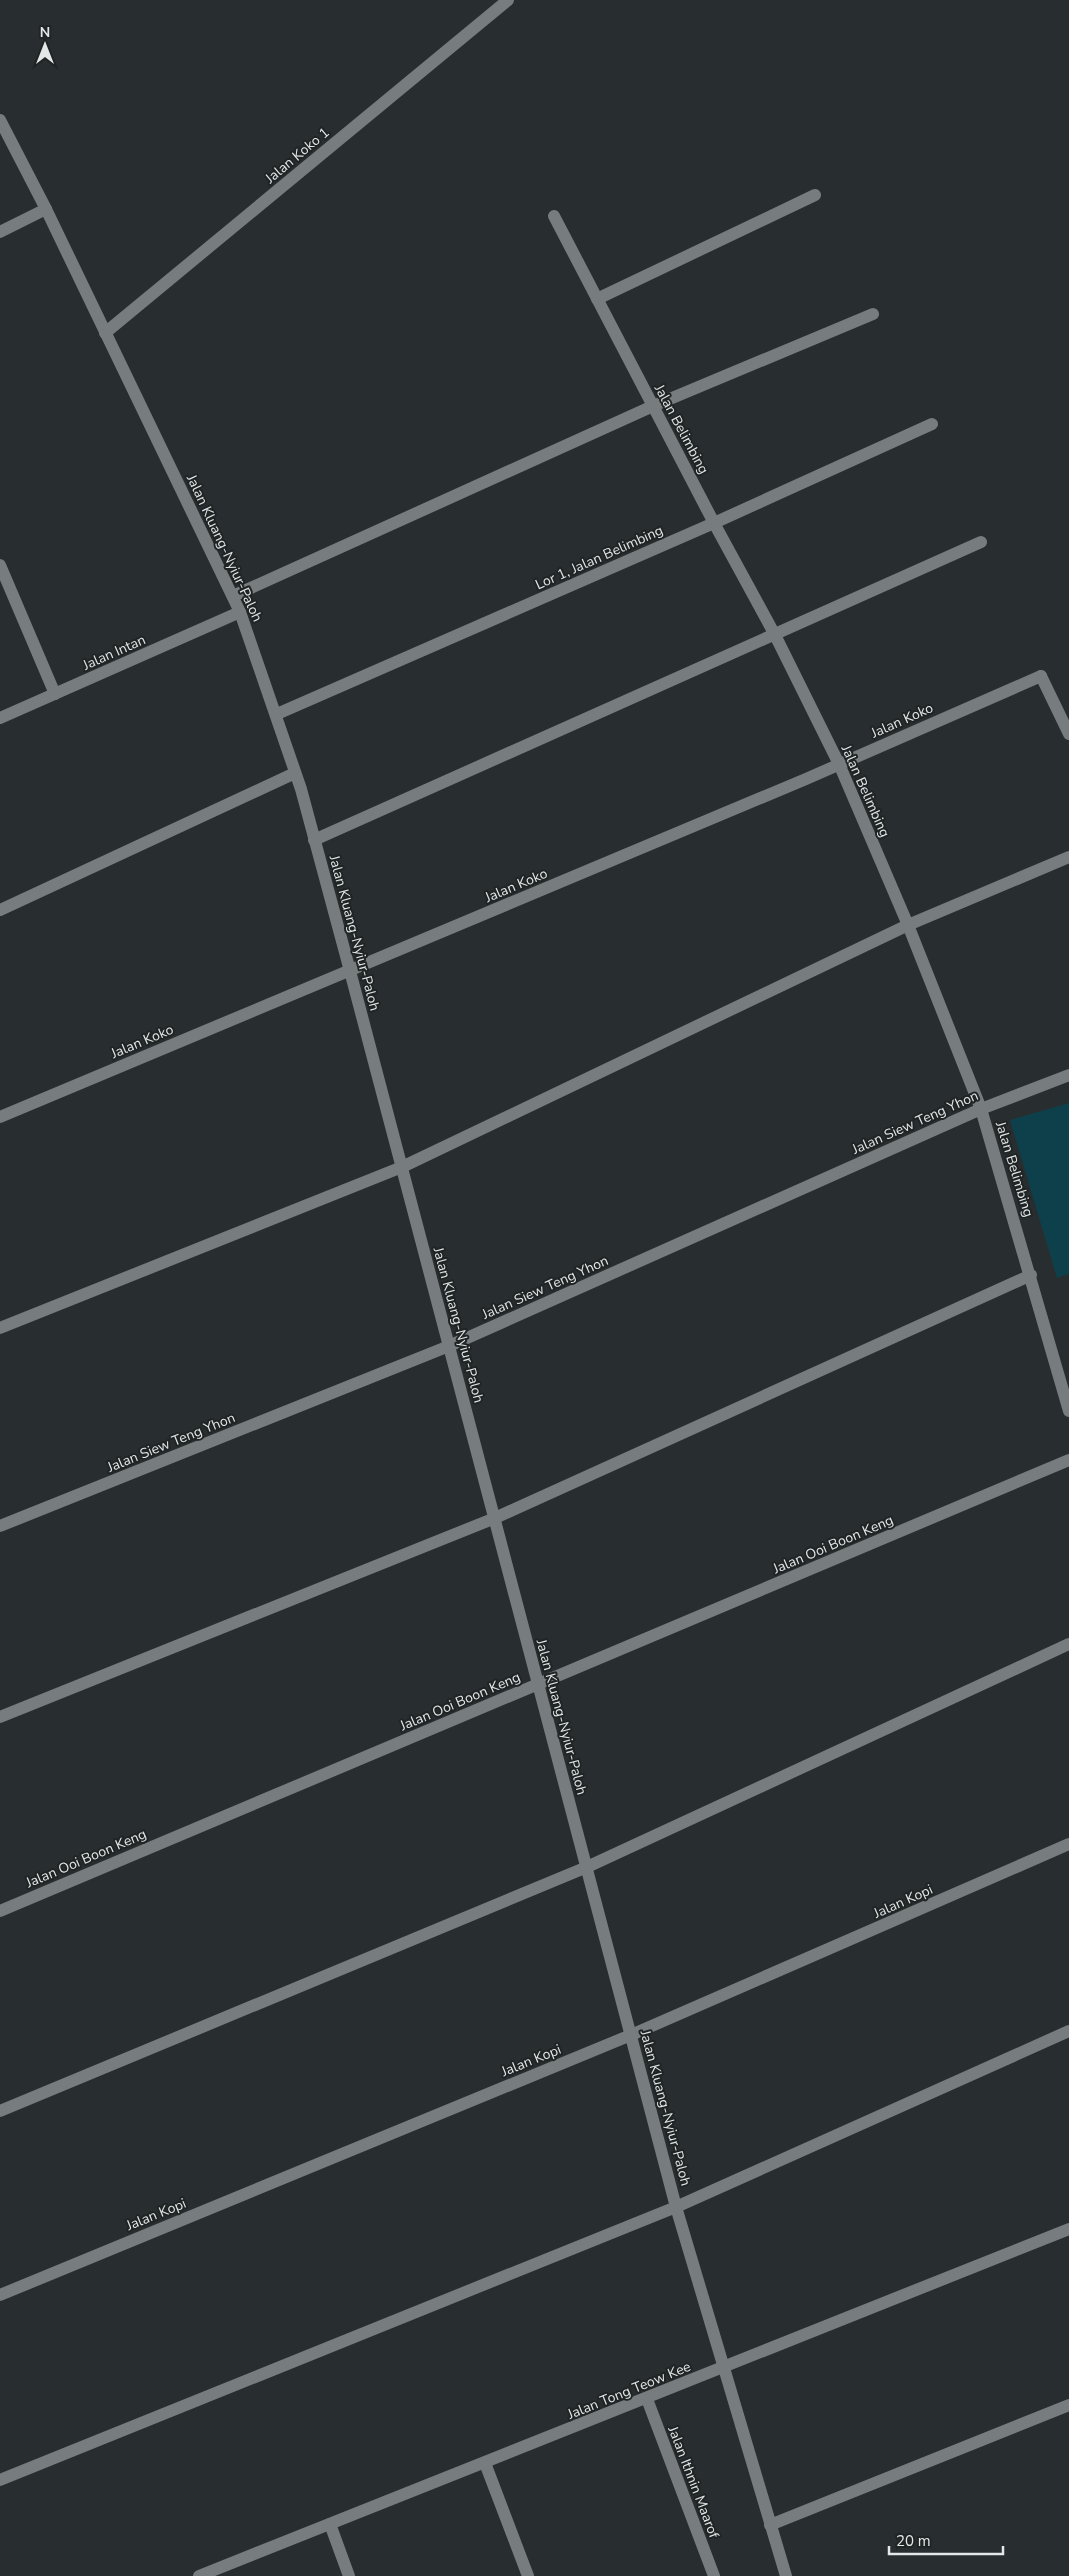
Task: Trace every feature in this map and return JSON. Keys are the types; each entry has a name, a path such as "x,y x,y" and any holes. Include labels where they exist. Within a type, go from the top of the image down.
{"street":[{"name":"Jalan Koko 1","path":"105,333 508,0"},
{"name":"Jalan Kluang-Nyiur-Paloh","path":"0,120 46,209 233,596 277,714 350,971 676,2207 786,2576"},
{"path":"598,299 815,195"},
{"path":"0,232 46,209"},
{"name":"Jalan Belimbing","path":"554,216 714,523 776,635 839,764 908,925 981,1109 1031,1275 1069,1411"},
{"path":"233,596 653,406 873,314"},
{"name":"Lor 1, Jalan Belimbing","path":"277,714 714,523 932,424"},
{"path":"314,840 981,542"},
{"path":"0,565 55,694"},
{"name":"Jalan Intan","path":"0,718 240,612"},
{"name":"Jalan Koko","path":"0,1117 839,764 1041,676 1069,734"},
{"path":"0,910 295,773"},
{"path":"0,1328 402,1167 908,925 1069,857"},
{"name":"Jalan Siew Teng Yhon","path":"0,1526 449,1346 981,1109 1069,1075"},
{"path":"0,1718 495,1518 1031,1275"},
{"name":"Jalan Ooi Boon Keng","path":"0,1911 1069,1460"},
{"path":"0,2111 587,1867 1069,1644"},
{"name":"Jalan Kopi","path":"0,2295 631,2036 1069,1844"},
{"path":"0,2480 676,2207 1069,2031"},
{"name":"Jalan Tong Teow Kee","path":"199,2576 647,2399 1069,2229"},
{"name":"Jalan Ithnin Maarof","path":"647,2399 714,2576"},
{"path":"770,2525 1069,2405"},
{"path":"485,2463 528,2576"},
{"path":"330,2524 349,2576"}],"shaded area":[{"path":"1069,1103 1069,1274 1057,1278 1010,1120"}]}
